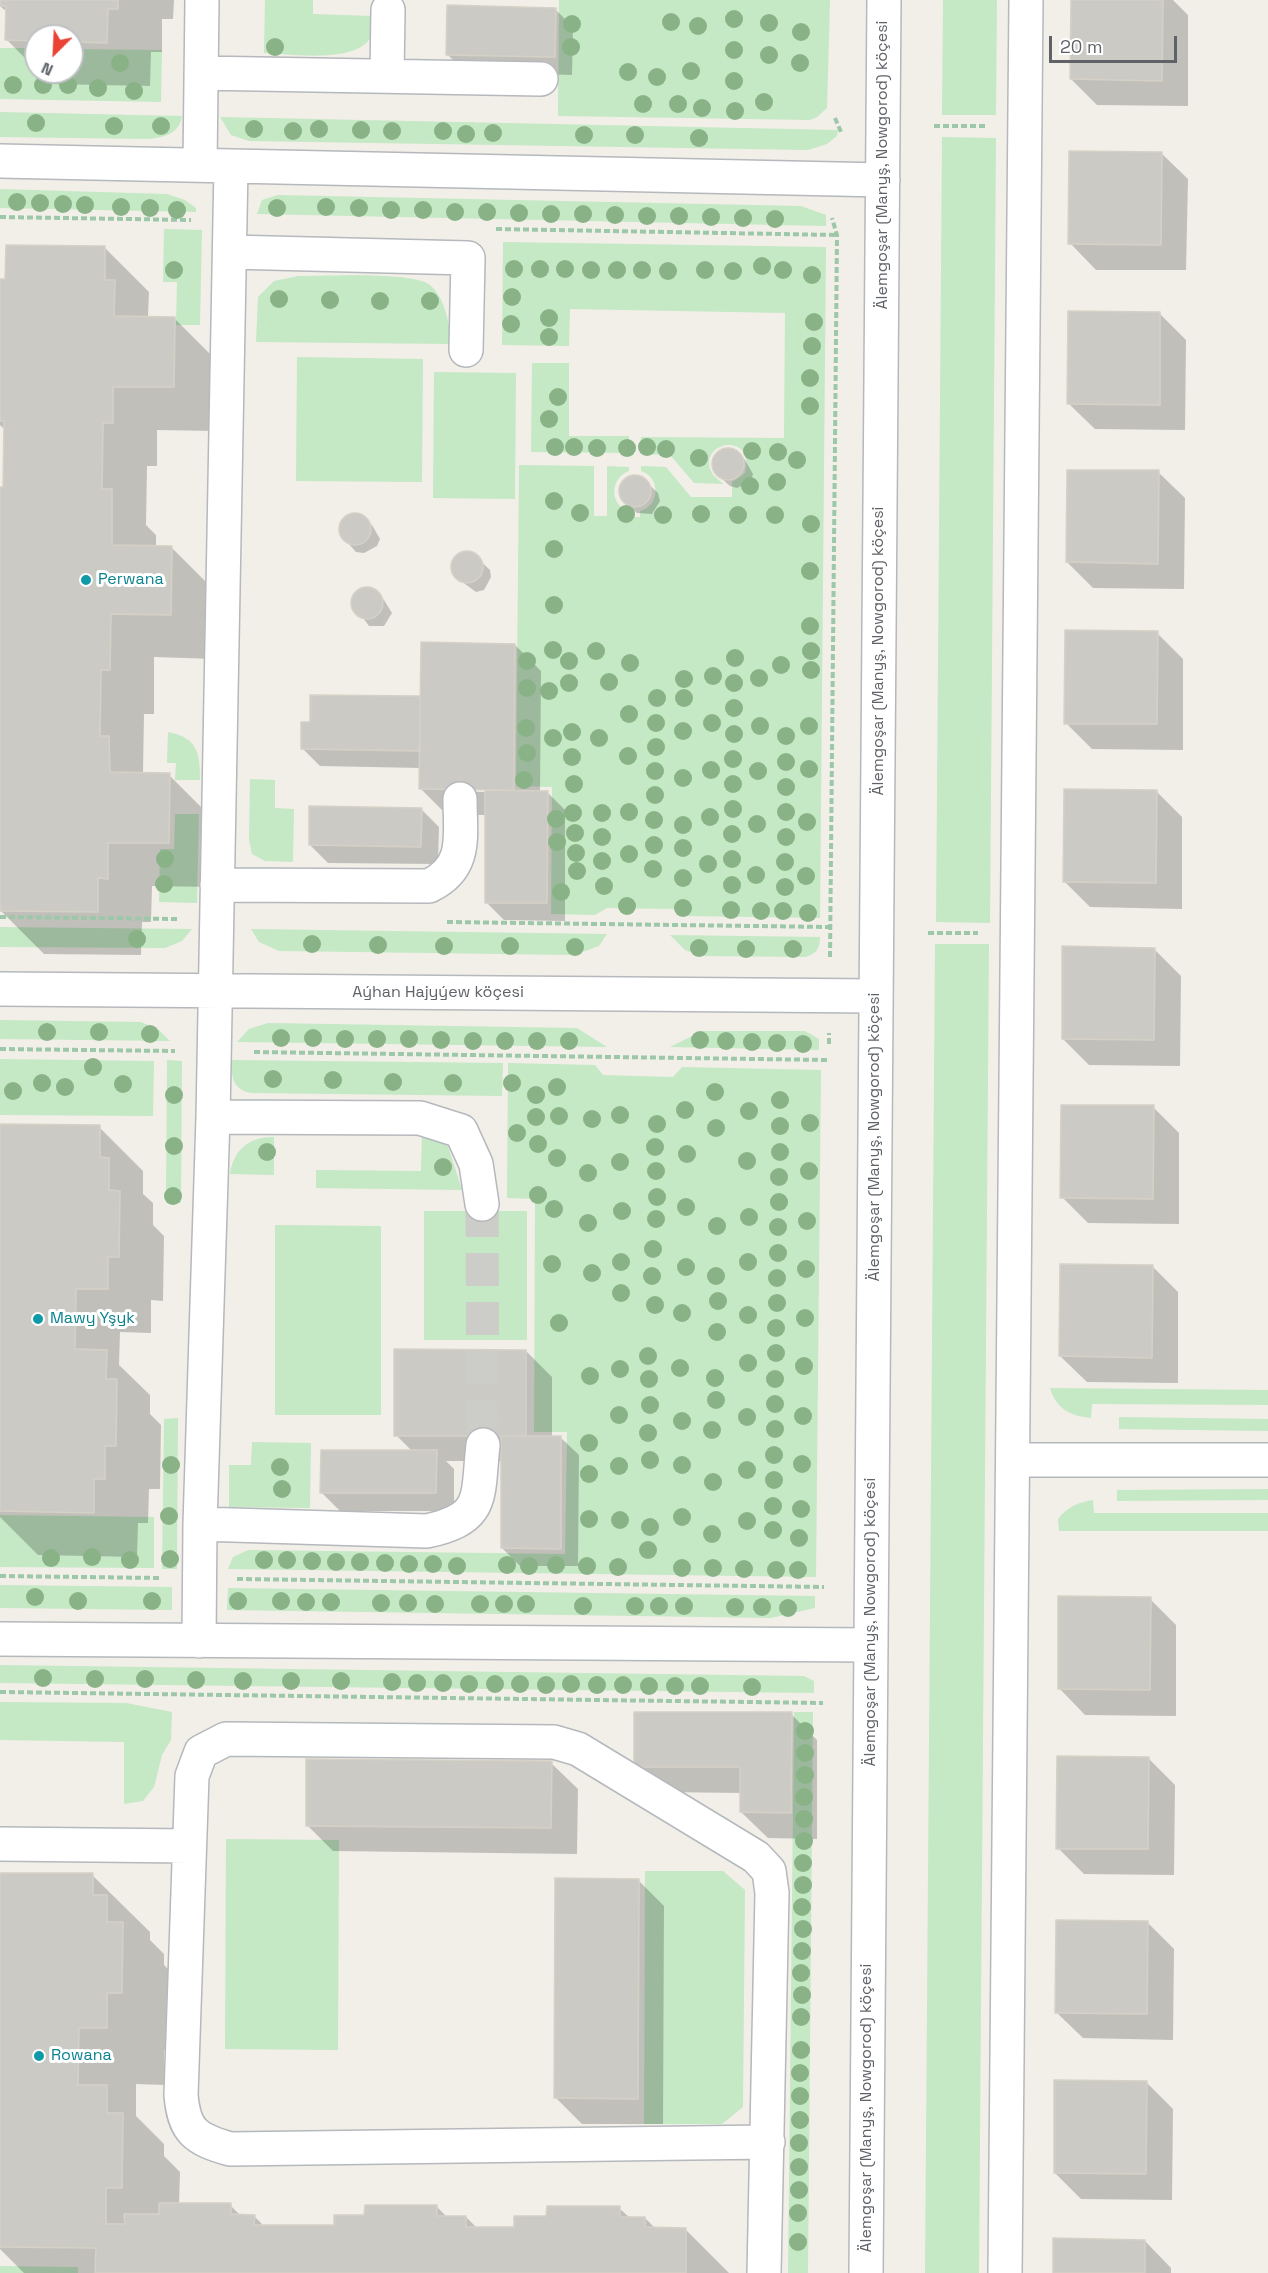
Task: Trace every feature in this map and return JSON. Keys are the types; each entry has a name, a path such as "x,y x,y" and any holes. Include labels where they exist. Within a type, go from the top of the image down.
{"street":[{"path":"199,1641 200,1524 213,1117 230,252 201,73 202,0"},
{"name":"Älemgoşar (Manyş, Nowgorod) köçesi","path":"866,2273 884,0"},
{"path":"1005,2273 1026,0"},
{"path":"387,76 388,10"},
{"path":"201,73 541,79"},
{"path":"0,161 883,180"},
{"path":"230,252 468,258 466,350"},
{"path":"217,885 429,886 451,871 458,859 460,799"},
{"name":"Aýhan Hajyýew köçesi","path":"0,989 876,996"},
{"path":"213,1117 420,1118 461,1131 476,1164 482,1204"},
{"path":"200,1524 427,1531 454,1525 468,1514 477,1501 483,1445"},
{"path":"1013,1460 1268,1460"},
{"path":"0,1639 871,1645"},
{"path":"764,2273 768,2142 771,1893 768,1871 756,1857 579,1749 554,1742 226,1739 201,1752 192,1776 181,2095 183,2118 193,2133 208,2143 230,2148 768,2142"},
{"path":"0,1844 189,1846"}],"path":[{"path":"835,118 841,129 841,141"},
{"path":"934,126 996,126"},
{"path":"831,216 837,235 831,944"},
{"path":"928,933 990,933"},
{"path":"0,1049 829,1060"},
{"path":"0,1576 824,1587"},
{"path":"0,1692 823,1703"}],"green space":[{"path":"265,0 313,0 313,14 373,16 371,37 352,51 337,54 264,53"},
{"path":"559,0 830,0 827,108 810,120 558,116"},
{"path":"943,0 997,0 996,115 942,115"},
{"path":"0,48 24,48 24,84 84,84 84,49 162,50 161,102 0,99"},
{"path":"0,112 182,116 174,131 166,136 149,139 0,137"},
{"path":"220,117 838,130 837,136 827,144 808,150 249,141 231,135"},
{"path":"942,137 996,138 990,923 936,922"},
{"path":"0,189 167,194 185,200 196,208 196,212 0,208"},
{"path":"278,195 801,206 826,215 826,226 257,214 262,200"},
{"path":"164,229 202,230 200,325 176,325 177,282 163,282"},
{"path":"503,242 826,247 820,918 686,916 674,909 607,908 595,915 551,914 552,787 516,786 519,465 594,466 594,516 607,516 607,466 629,467 629,471 618,479 614,491 617,503 628,511 628,517 640,517 640,511 651,503 656,491 652,479 641,471 641,466 666,467 691,497 732,497 732,482 745,473 746,460 742,451 736,446 719,447 712,453 709,461 712,473 723,484 694,483 670,455 641,454 641,437 784,438 785,313 570,309 569,346 502,345"},
{"path":"298,276 388,276 421,281 435,290 443,304 452,344 256,342 258,297 274,281"},
{"path":"297,357 423,359 422,482 296,481"},
{"path":"532,363 569,363 569,436 629,436 629,453 531,452"},
{"path":"434,372 516,373 515,499 433,498"},
{"path":"168,732 186,738 195,748 198,755 200,780 175,780 176,763 167,763"},
{"path":"250,779 275,780 275,808 294,809 293,862 265,861 252,854 249,840"},
{"path":"175,814 199,814 197,903 159,902 160,849 174,849"},
{"path":"0,927 192,929 182,941 165,948 0,947"},
{"path":"251,929 607,934 599,946 574,955 279,951 259,942"},
{"path":"670,935 820,937 817,950 805,957 702,956 685,950"},
{"path":"935,944 989,944 979,2273 925,2273"},
{"path":"0,1020 141,1022 159,1030 170,1041 0,1039"},
{"path":"268,1023 577,1028 607,1047 237,1042 249,1029"},
{"path":"702,1031 805,1031 819,1039 819,1050 670,1047"},
{"path":"0,1059 154,1061 153,1116 0,1115"},
{"path":"167,1060 182,1061 181,1203 166,1203"},
{"path":"231,1060 503,1063 502,1096 251,1093 240,1089 234,1081"},
{"path":"508,1063 595,1065 603,1075 673,1077 682,1067 821,1070 816,1577 228,1569 233,1557 248,1550 565,1554 567,1432 534,1432 535,1199 507,1198"},
{"path":"422,1135 448,1146 462,1190 316,1188 316,1170 421,1171"},
{"path":"274,1137 274,1175 230,1174 235,1158 244,1146 257,1139"},
{"path":"424,1211 527,1211 527,1340 424,1340"},
{"path":"275,1225 381,1226 381,1415 275,1415"},
{"path":"1050,1388 1268,1390 1268,1405 1092,1404 1091,1418 1065,1410 1056,1401"},
{"path":"1119,1417 1268,1419 1268,1431 1119,1429"},
{"path":"178,1418 177,1569 162,1569 164,1419"},
{"path":"252,1442 311,1443 310,1508 229,1507 229,1465 251,1465"},
{"path":"1268,1489 1268,1500 1117,1501 1117,1490"},
{"path":"1093,1500 1094,1513 1268,1513 1268,1531 1059,1531 1058,1519 1065,1511"},
{"path":"0,1515 154,1517 154,1568 0,1567"},
{"path":"0,1585 172,1587 172,1610 0,1608"},
{"path":"228,1588 815,1596 815,1608 771,1618 227,1610"},
{"path":"0,1665 804,1676 814,1681 814,1693 0,1683"},
{"path":"0,1702 126,1703 172,1712 171,1740 162,1755 154,1787 143,1801 124,1804 124,1742 0,1740"},
{"path":"794,1712 813,1712 808,2273 788,2273"},
{"path":"226,1839 339,1840 338,2050 225,2049"},
{"path":"645,1871 723,1871 745,1890 743,2107 722,2124 644,2124"},
{"path":"0,2266 78,2267 78,2273 0,2273"}],"building":[{"path":"0,0 118,0 118,9 108,9 107,43 84,42 84,24 24,24 24,41 5,40 6,6 0,6"},
{"path":"1071,0 1163,0 1162,81 1070,79"},
{"path":"447,5 556,8 555,57 446,55"},
{"path":"1069,151 1162,152 1161,245 1068,244"},
{"name":"Perwana","path":"6,245 105,246 105,280 115,280 114,316 175,317 174,387 113,387 113,423 103,423 102,489 112,489 112,545 172,546 171,615 111,614 110,670 101,670 100,736 109,736 110,772 170,773 169,843 108,843 108,879 98,878 98,912 0,911 0,487 3,487 4,421 0,421 0,279 5,279"},
{"path":"1068,311 1160,312 1160,405 1067,404"},
{"path":"728,448 740,452 744,464 740,476 728,480 716,476 712,464 716,452"},
{"path":"1067,470 1159,470 1158,564 1066,562"},
{"path":"635,475 646,480 651,491 646,502 635,507 624,502 619,491 624,480"},
{"path":"355,513 367,517 371,529 367,541 355,545 343,541 339,529 343,517"},
{"path":"467,551 479,555 483,567 479,579 467,583 455,579 451,567 455,555"},
{"path":"367,587 378,592 383,603 378,614 367,619 356,614 351,603 356,592"},
{"path":"1065,630 1158,631 1157,724 1064,724"},
{"path":"421,642 515,644 514,790 419,789"},
{"path":"310,695 420,696 420,751 301,749 301,722 310,722"},
{"path":"1064,789 1157,790 1156,883 1063,882"},
{"path":"485,790 548,791 547,903 485,903"},
{"path":"309,806 422,808 421,847 309,845"},
{"path":"1062,946 1155,948 1154,1040 1062,1039"},
{"path":"1061,1105 1154,1105 1153,1199 1060,1198"},
{"name":"Mawy Yşyk","path":"0,1124 100,1125 100,1157 109,1158 109,1190 120,1191 119,1257 108,1257 108,1289 76,1289 75,1349 107,1350 106,1379 117,1379 116,1446 105,1446 105,1479 94,1479 94,1513 0,1511"},
{"path":"1060,1264 1153,1265 1152,1358 1059,1356"},
{"path":"394,1349 526,1350 526,1436 394,1436"},
{"path":"501,1436 561,1436 561,1549 501,1548"},
{"path":"321,1450 437,1450 436,1493 320,1493"},
{"path":"1058,1596 1151,1597 1150,1690 1058,1689"},
{"path":"634,1712 792,1712 791,1813 740,1812 740,1767 634,1767"},
{"path":"1057,1756 1149,1757 1148,1849 1056,1849"},
{"path":"306,1759 552,1761 551,1828 306,1826"},
{"name":"Rowana","path":"0,1873 93,1873 93,1895 107,1895 107,1922 123,1922 122,1993 107,1993 107,2028 79,2028 78,2085 107,2085 107,2113 123,2113 122,2188 106,2188 106,2224 125,2224 124,2214 159,2214 159,2203 231,2203 231,2214 255,2215 254,2225 334,2225 334,2215 364,2215 365,2205 437,2205 437,2216 466,2216 466,2227 514,2227 514,2216 546,2216 547,2206 620,2206 620,2217 645,2217 645,2227 686,2228 686,2273 95,2273 96,2248 0,2247"},
{"path":"555,1878 639,1879 638,2099 554,2098"},
{"path":"1056,1920 1148,1921 1147,2014 1055,2013"},
{"path":"1054,2080 1147,2081 1146,2174 1054,2173"},
{"path":"1053,2238 1145,2240 1145,2273 1053,2273"}],"tunnel":[{"path":"482,1204 483,1445"}],"place":[{"name":"Perwana","path":"86,580"},
{"name":"Mawy Yşyk","path":"38,1319"},
{"name":"Rowana","path":"39,2056"}]}
